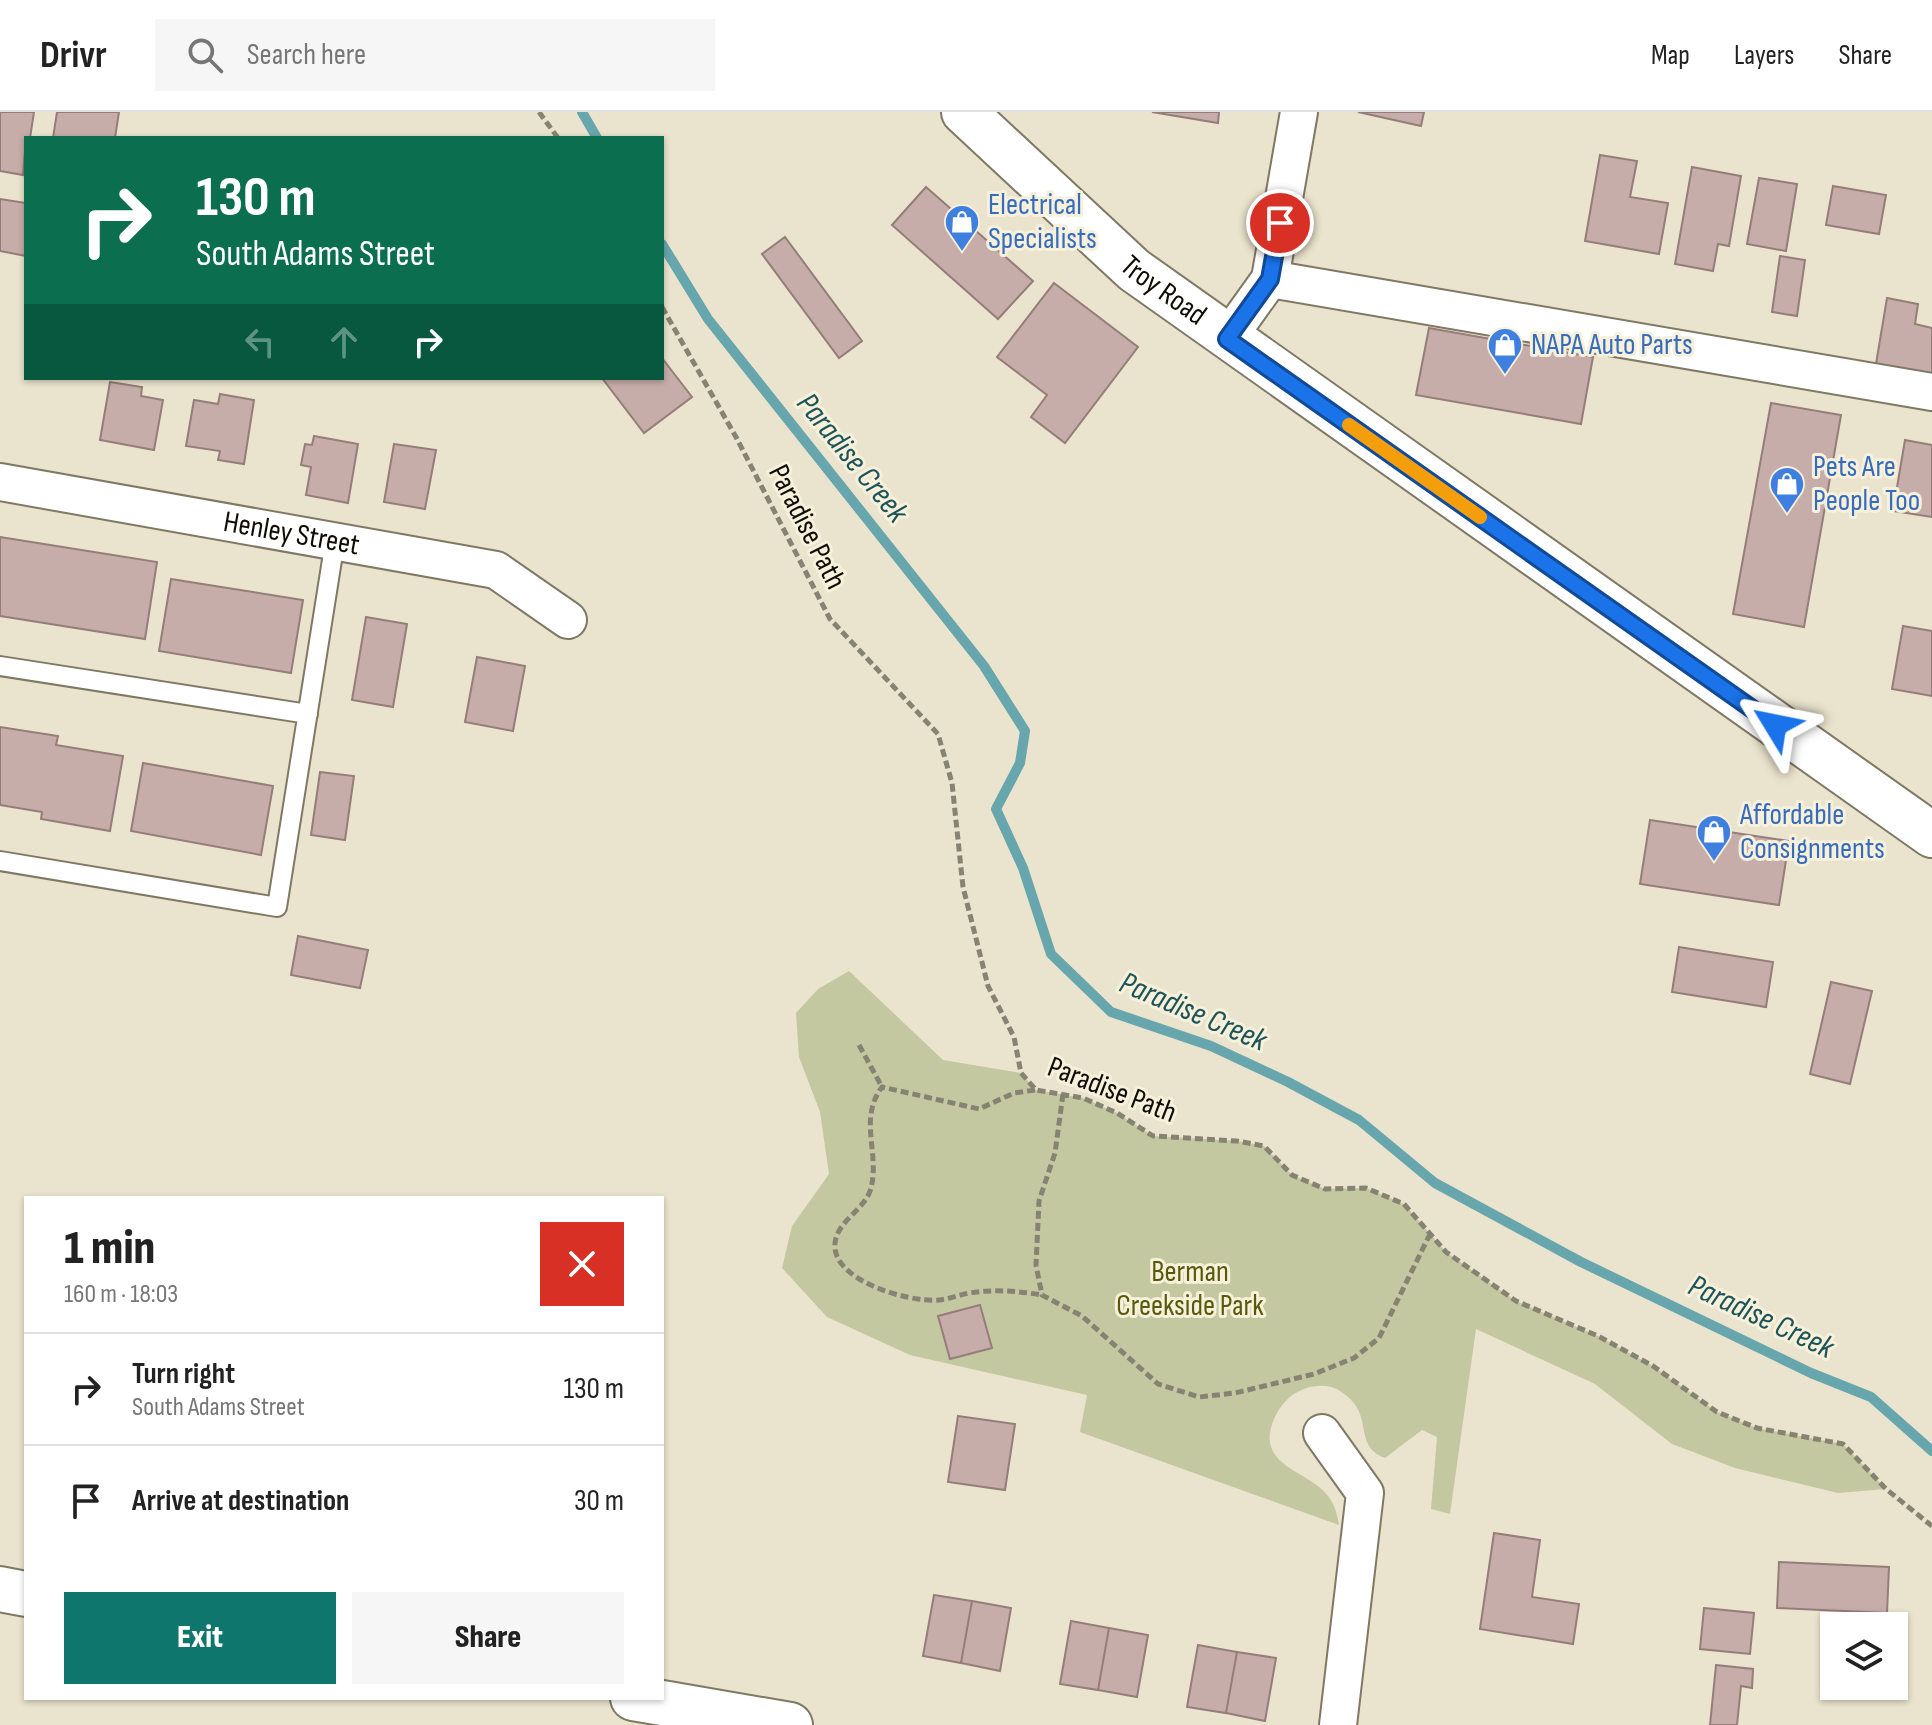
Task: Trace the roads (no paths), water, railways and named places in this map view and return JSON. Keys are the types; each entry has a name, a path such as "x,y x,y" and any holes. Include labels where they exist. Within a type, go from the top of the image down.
{"main road":[{"name":"Troy Road","path":"964,112 1134,270 1227,339 1932,835"},
{"path":"0,1589 24,1594"},
{"path":"645,1700 790,1725"}],"street":[{"path":"1227,339 1270,279 1299,112"},
{"path":"1270,279 1932,392"},
{"name":"Henley Street","path":"0,482 496,570 568,620"},
{"path":"1322,1433 1365,1493 1338,1725"}],"lane":[{"path":"0,861 277,907 335,541"},
{"path":"0,666 308,714"}],"waterway":[{"name":"Paradise Creek","path":"582,112 596,136"},
{"name":"Paradise Creek","path":"664,247 708,319 984,666 1025,731 1020,763 996,809 1023,868 1051,954 1111,1012 1211,1046 1288,1082 1359,1120 1435,1183 1581,1262 1811,1373 1871,1397 1932,1451"}],"place":[{"name":"Electrical Specialists","path":"962,253"},
{"name":"NAPA Auto Parts","path":"1505,376"},
{"name":"Pets Are People Too","path":"1787,515"},
{"name":"Affordable Consignments","path":"1714,863"}],"park label":[{"name":"Berman Creekside Park","path":"1190,1289"}]}
